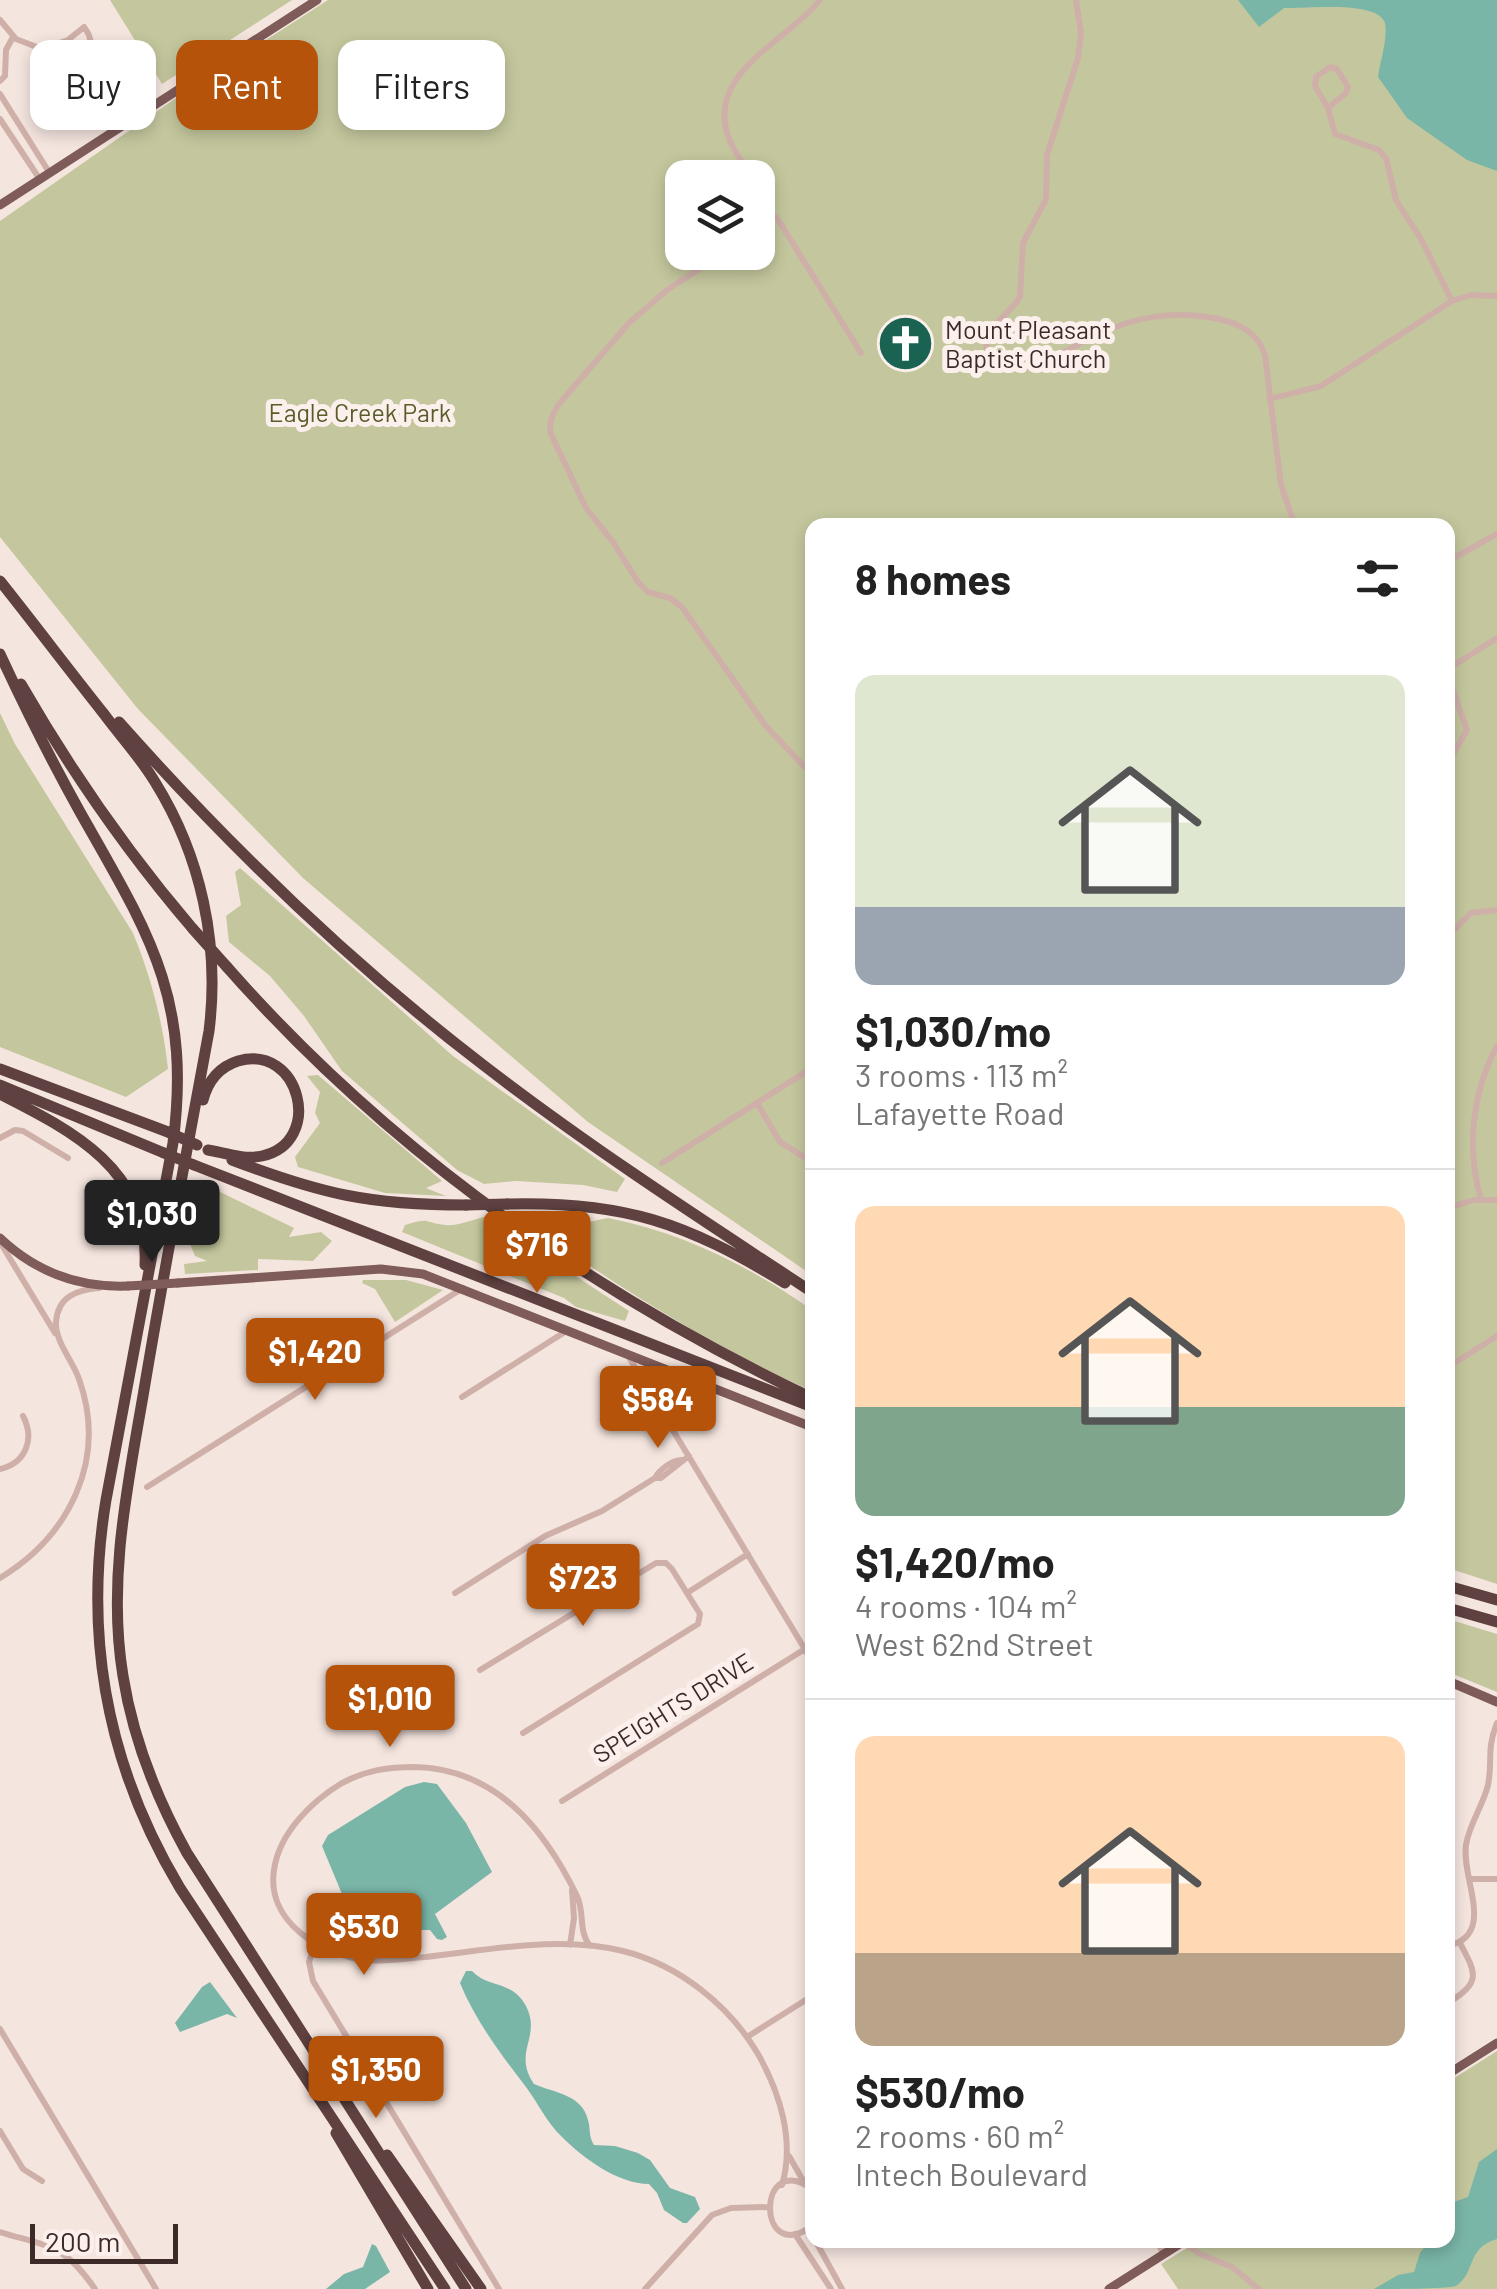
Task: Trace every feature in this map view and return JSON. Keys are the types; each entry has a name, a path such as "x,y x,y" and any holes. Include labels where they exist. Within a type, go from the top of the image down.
{"highway":[{"path":"0,581 136,754 172,814 198,881 210,934 213,988 209,1031 136,1433 118,1572 121,1662 133,1723 158,1796 187,1854 466,2289"},
{"path":"0,645 54,741 97,806 193,929 353,1094 494,1210 652,1314 805,1394"},
{"path":"0,654 47,751 142,920 170,1004 177,1057 177,1110 106,1500 97,1577 102,1669 122,1767 163,1859 445,2289"},
{"path":"84,686 276,886 424,1018 585,1140 805,1291"},
{"path":"164,1276 210,1082 225,1067 246,1060 268,1062 285,1073 295,1088 300,1109 295,1130 285,1143 257,1157 202,1147"},
{"path":"0,1068 286,1180 337,1196 391,1204 583,1204 654,1218 726,1248 805,1292"},
{"path":"0,1085 805,1404"},
{"path":"0,1094 90,1146 122,1180 139,1215 144,1242 141,1309"},
{"path":"1455,1588 1497,1600"},
{"path":"1455,1610 1494,1621"},
{"path":"324,2107 342,2145 428,2289"},
{"path":"374,2141 396,2166 480,2289"}],"main road":[{"path":"0,205 306,3"},
{"path":"0,1240 57,1276 87,1284 123,1286 384,1270 423,1274 805,1424"},
{"path":"1455,1684 1497,1702"},
{"path":"1455,2070 1497,2043"},
{"path":"1109,2289 1173,2248"}],"street":[{"path":"742,160 727,133 726,105 738,76 820,0"},
{"path":"1076,0 1080,49 1047,155 1047,197 1023,243 1020,297 993,324 988,337 990,353 1003,366 1022,368 1048,360 1121,325 1165,314 1186,313 1231,322 1256,337 1265,355 1281,485 1293,518"},
{"path":"0,20 13,37 30,44"},
{"path":"84,27 92,44 84,61 56,82 38,78 42,49 68,40 84,27"},
{"path":"0,81 5,76 6,50 13,37"},
{"path":"1328,108 1348,87 1337,69 1330,67 1316,77 1315,86 1328,108 1334,134 1379,150 1386,158 1396,200 1452,301"},
{"path":"0,94 49,172"},
{"path":"0,118 39,178"},
{"path":"775,217 861,353"},
{"path":"698,270 667,290 629,323 558,405 550,432 586,508 638,582 648,592 680,605 765,725 805,768"},
{"path":"1269,399 1321,386 1452,301 1466,295 1497,296"},
{"path":"1455,557 1497,534"},
{"path":"1455,667 1497,638"},
{"path":"1455,693 1467,728 1455,753"},
{"path":"1455,929 1472,913 1497,910"},
{"path":"1481,1199 1472,1166 1472,1135 1487,1070 1497,1046"},
{"path":"662,1163 805,1072"},
{"path":"757,1103 777,1139 805,1157"},
{"path":"0,1138 15,1130 22,1131 68,1158"},
{"path":"1455,1206 1481,1199 1497,1200"},
{"path":"0,1240 21,1279"},
{"path":"0,1250 59,1338 77,1373 87,1410 88,1447 83,1475 69,1511 56,1531 30,1558 0,1578"},
{"path":"59,1338 56,1318 66,1298 83,1289 123,1286"},
{"path":"148,1487 463,1288"},
{"path":"462,1396 569,1330"},
{"path":"1455,1363 1497,1336"},
{"path":"626,1352 686,1459 805,1648"},
{"path":"0,1469 14,1464 27,1448 29,1433 23,1416"},
{"path":"455,1593 541,1539 602,1512 655,1478 658,1472 686,1459"},
{"path":"687,1593 748,1554"},
{"path":"480,1670 656,1562 668,1565 700,1616 698,1624 523,1733"},
{"name":"SPEIGHTS DRIVE","path":"562,1801 805,1648"},
{"path":"1455,1944 1472,1932 1478,1918 1466,1843 1488,1787 1493,1761 1489,1744 1497,1723"},
{"path":"590,1946 582,1934 580,1906 572,1889 532,1824 512,1802 489,1786 453,1772 432,1768 374,1770 328,1792 288,1835 274,1868 277,1904 286,1920 315,1943 346,1956 377,1960 590,1946 639,1956 684,1978 719,2006 747,2037 774,2088 788,2155 805,2180"},
{"path":"1471,1879 1497,1879"},
{"path":"570,1945 574,1918 572,1889"},
{"path":"1455,1999 1473,1979 1472,1966 1460,1942"},
{"path":"315,1943 310,1962 313,1981 499,2289"},
{"path":"747,2037 805,2000"},
{"path":"0,2029 156,2289"},
{"path":"0,2131 23,2169 42,2181"},
{"path":"782,2185 788,2155"},
{"path":"805,2185 782,2185 772,2195 768,2207 776,2227 795,2234 831,2289"},
{"path":"645,2289 708,2218 731,2208 768,2207"},
{"path":"795,2234 805,2229"},
{"path":"0,2232 60,2250 77,2264 95,2289"},
{"path":"819,2248 842,2289"},
{"path":"1161,2248 1164,2254"},
{"path":"1193,2248 1234,2268 1259,2289"}],"green space":[{"path":"110,0 292,0 230,40 176,40 176,75 162,84 156,74 156,40 135,40"},
{"name":"Eagle Creek Park","path":"328,0 1497,0 1497,1584 1455,1570 1455,518 805,518 805,1270 588,1122 303,878 138,709 0,537 0,221 130,130 156,130 156,112 176,98 176,130 318,130 318,40 266,40"},
{"path":"0,713 15,744 133,933 145,966 168,1069 126,1097 0,1047"},
{"path":"240,868 453,1056 625,1179 617,1192 583,1185 516,1181 484,1184 457,1170 342,1071 270,976 229,942 226,916 241,905 235,872"},
{"path":"318,1075 442,1181 426,1188 446,1196 385,1193 298,1167 295,1157 320,1123 315,1113 320,1092 307,1076"},
{"path":"214,1189 294,1228 289,1237 321,1232 332,1241 313,1261 258,1259 258,1270 185,1274 184,1264 207,1261 195,1256 188,1239 197,1191"},
{"path":"485,1217 629,1311 625,1321 576,1307 564,1298 402,1232 405,1225 419,1221 449,1225"},
{"path":"608,1218 689,1242 764,1279 805,1305 805,1388 679,1322 552,1240 578,1225"},
{"path":"363,1280 406,1280 443,1290 395,1322 375,1289"},
{"path":"1455,1621 1497,1634 1497,1692 1455,1675"},
{"path":"1497,2051 1497,2289 1178,2289 1161,2264 1187,2248 1455,2248 1455,2078"}],"water":[{"path":"1238,0 1497,0 1497,171 1467,160 1407,118 1378,77 1386,29 1379,16 1356,8 1284,8 1259,27"},
{"path":"424,1782 437,1784 466,1823 492,1872 435,1914 447,1937 437,1939 430,1930 421,1930 401,1947 354,1943 345,1936 319,1932 317,1923 342,1894 322,1846 328,1835 405,1787"},
{"path":"466,1971 514,1992 526,2006 531,2027 526,2063 534,2084 580,2105 594,2145 638,2153 650,2160 670,2188 695,2197 700,2209 687,2223 664,2210 649,2184 625,2180 602,2168 557,2131 473,2010 460,1983"},
{"path":"210,1982 237,2018 227,2014 180,2032 175,2023"},
{"path":"1497,2149 1497,2239 1480,2249 1456,2286 1374,2289 1398,2275 1414,2272 1424,2248 1455,2248 1455,2202 1468,2197 1479,2162"},
{"path":"372,2244 390,2272 365,2289 326,2289 344,2274 363,2267"}],"place":[{"name":"Mount Pleasant Baptist Church","path":"906,344"}]}
